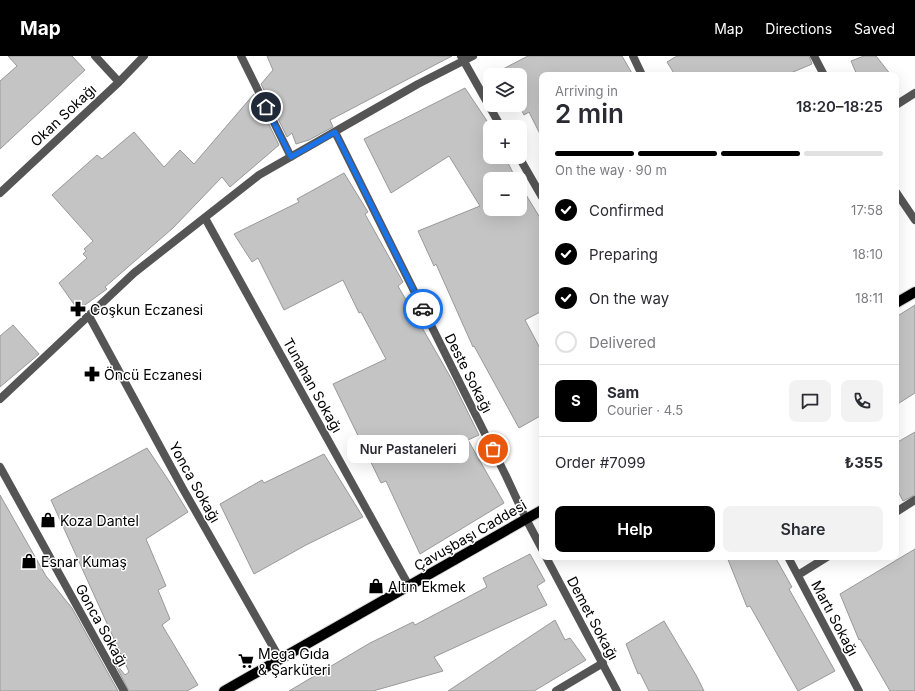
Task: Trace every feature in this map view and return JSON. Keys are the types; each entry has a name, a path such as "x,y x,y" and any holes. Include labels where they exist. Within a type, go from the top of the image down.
{"main road":[{"path":"899,301 915,292"},
{"name":"Çavuşbaşı Caddesi","path":"227,690 539,512"}],"street":[{"path":"94,56 119,82"},
{"name":"Okan Sokağı","path":"0,193 119,82 144,56"},
{"path":"241,56 291,157"},
{"path":"0,399 134,273 259,176 462,59 473,56"},
{"path":"632,56 640,72"},
{"path":"814,56 822,72"},
{"path":"462,59 497,120"},
{"path":"899,103 915,92"},
{"name":"Deste Sokağı","path":"335,132 503,469 526,519"},
{"path":"523,164 539,192"},
{"path":"899,196 915,220"},
{"name":"Tunahan Sokağı","path":"205,218 409,586"},
{"name":"Yonca Sokağı","path":"89,316 183,489 280,659"},
{"name":"Gonca Sokağı","path":"0,466 124,691"},
{"path":"899,510 915,500"},
{"path":"526,519 539,543"},
{"name":"Demet Sokağı","path":"548,560 617,691"},
{"name":"Martı Sokağı","path":"790,560 859,691"},
{"path":"798,575 822,560"},
{"path":"556,691 603,663"}],"building":[{"path":"8,56 72,56 85,70 0,149 0,81 17,66"},
{"path":"267,56 452,56 330,120 333,127 309,140 296,144 292,133 287,137 261,84 273,70"},
{"path":"528,56 622,56 631,72 539,72 539,132 529,112 524,115 522,112 527,112 527,68 505,68"},
{"path":"677,56 809,56 812,64 793,72 673,72 667,62"},
{"path":"864,56 876,56 889,72 856,72 851,61"},
{"path":"465,88 486,120 483,120 483,164 508,164 512,172 483,172 483,216 527,216 527,196 539,216 539,313 525,320 539,346 539,417 519,428 474,346 473,347 436,264 434,266 418,231 480,206 449,156 391,193 364,139"},
{"path":"254,94 279,145 230,187 222,177 173,228 105,287 107,289 78,310 59,283 87,258 83,254 86,251 84,249 93,241 52,195 97,155 102,159 134,132 164,167 180,150 194,164"},
{"path":"344,173 368,212 365,214 403,282 398,286 451,378 479,435 468,440 504,503 420,554 386,481 381,483 333,384 386,359 361,312 359,313 343,280 284,310 258,258 252,262 234,234 299,202 297,199"},
{"path":"915,305 915,393 899,403 899,315"},
{"path":"13,325 39,354 0,387 0,336"},
{"path":"915,432 915,495 903,501 899,493 899,441"},
{"path":"147,448 188,512 146,539 166,586 158,590 170,619 162,625 198,685 187,691 129,691 113,660 125,675 129,672 51,500"},
{"path":"324,454 363,517 306,545 254,574 220,504 262,480 264,483"},
{"path":"0,495 46,576 72,608 118,691 0,691"},
{"path":"915,549 915,691 890,691 860,639 859,640 840,594 899,560"},
{"path":"530,554 545,581 537,586 547,605 434,657 443,671 373,691 289,691 370,643 413,622 415,625 487,587 483,578"},
{"path":"728,560 777,560 792,587 789,589 835,671 798,691 750,606 747,607"},
{"path":"555,620 565,640 570,638 586,660 534,691 448,691"},
{"path":"664,621 704,691 649,691 640,673 638,674 626,644"}],"way so far":[{"path":"423,309 493,449"}],"place":[{"name":"Coşkun Eczanesi","path":"78,309"},
{"name":"Öncü Eczanesi","path":"92,374"},
{"name":"Nur Pastaneleri","path":"493,449"},
{"name":"Koza Dantel","path":"48,520"},
{"name":"Esnar Kumaş","path":"29,561"},
{"name":"Altın Ekmek","path":"376,586"},
{"name":"Mega Gıda & Şarküteri","path":"246,661"}],"route":[{"path":"266,107 291,157 335,132 423,309"}]}
